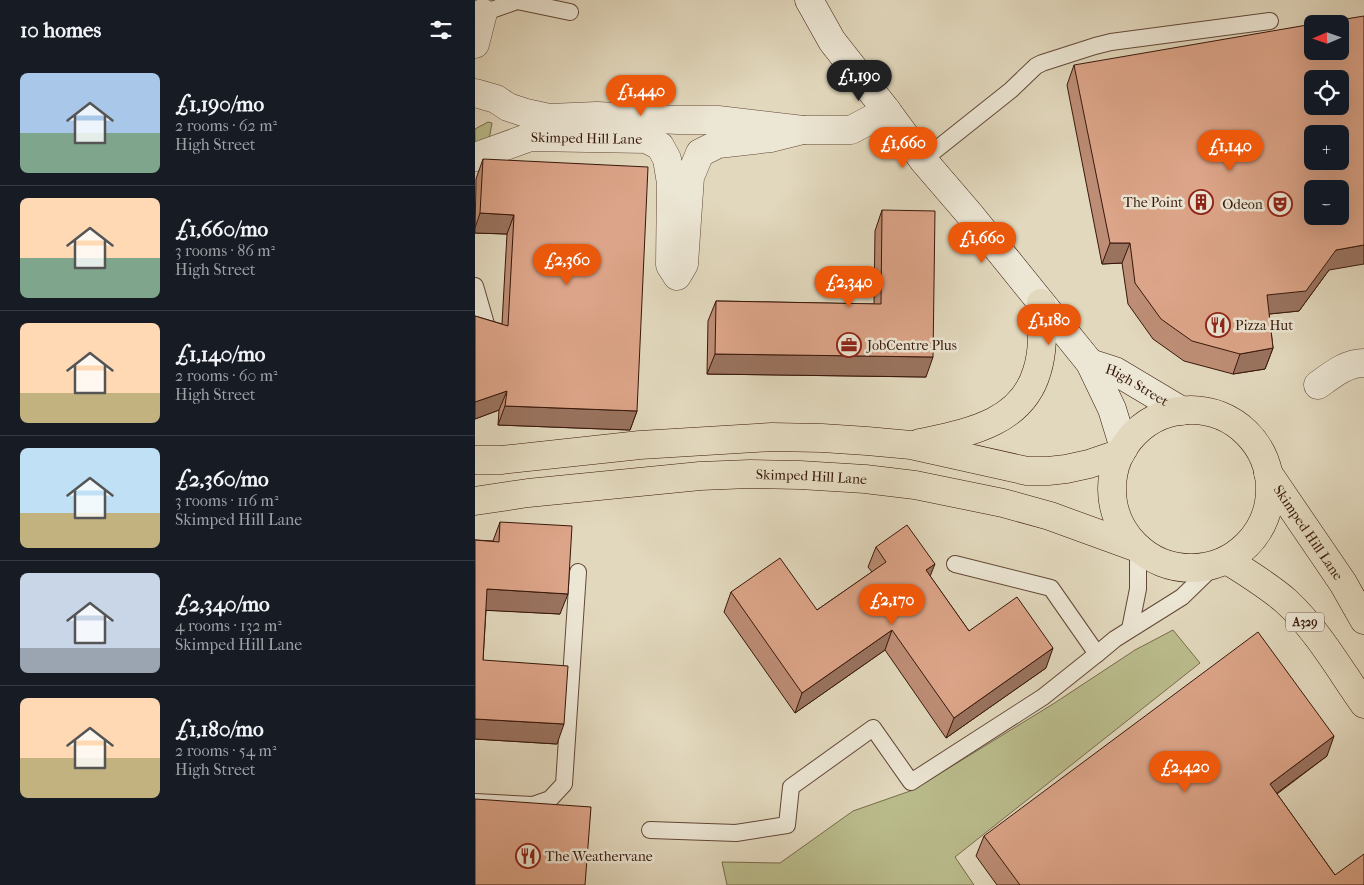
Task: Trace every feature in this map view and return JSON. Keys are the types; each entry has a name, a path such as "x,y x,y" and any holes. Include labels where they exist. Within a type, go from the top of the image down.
{"main road":[{"path":"911,445 964,433 997,421 1011,412 1021,402 1037,372 1041,347 1041,303"},
{"path":"1183,411 1205,411 1233,422 1256,444 1268,473 1270,484 1269,499 1267,511 1260,527 1242,550 1222,562 1203,567 1188,568 1171,566 1159,561 1138,548 1126,534 1117,518 1112,488 1117,463 1122,451 1133,436 1163,415 1183,411"},
{"path":"475,460 501,460 640,445 763,438 822,438 911,445 1027,471 1049,471 1089,464 1122,451"},
{"name":"Skimped Hill Lane","path":"1268,473 1343,583 1364,620"},
{"name":"Skimped Hill Lane","path":"475,501 528,493 700,476 750,474 865,479 915,485 1003,503 1050,516 1138,548"},
{"name":"A329","path":"1222,562 1255,578 1287,602 1314,632 1364,704"}],"street":[{"name":"High Street","path":"809,0 832,41 923,160 1090,362 1112,409 1122,451"},
{"path":"475,44 483,13"},
{"name":"Skimped Hill Lane","path":"475,93 496,99 526,114 549,118 597,116 718,120 803,130 851,130 887,111"},
{"name":"Skimped Hill Lane","path":"475,157 530,137 646,139 660,146 667,159 671,182 670,265 677,276 684,264 690,177 700,153 718,144 771,138 803,130"},
{"name":"High Street","path":"1090,362 1115,371 1183,411"},
{"path":"1318,385 1347,366 1364,363"}],"lane":[{"path":"483,13 517,2 570,12"},
{"path":"923,160 1042,63 1111,42 1270,20"},
{"path":"475,286 488,331"},
{"path":"1130,629 1138,589 1138,548"},
{"path":"651,830 736,833 787,825 791,787 873,728 911,782 1043,697 1115,639 1181,597 1222,562"},
{"path":"955,564 1051,588 1097,654"},
{"path":"475,802 533,805 550,799 564,784 578,572"}],"green space":[{"path":"488,122 492,123 488,145 475,148 475,129"},
{"path":"1173,630 1200,663 955,857 974,885 727,885 722,862 780,863 853,811 913,790 1053,704 1135,650"}],"building":[{"name":"The Point","path":"1364,16 1364,245 1336,250 1306,291 1267,295 1273,348 1240,354 1192,341 1161,319 1135,283 1130,243 1110,243 1074,65 1304,26 1304,60 1349,60 1349,18"},
{"path":"483,159 648,167 637,411 505,406 507,391 475,402 475,316 508,326 514,215 480,213"},
{"path":"882,210 935,211 933,357 715,354 716,301 881,304"},
{"path":"500,522 572,526 568,594 487,589 483,660 568,666 564,724 475,719 475,540 499,542"},
{"path":"907,525 935,564 926,570 969,631 1017,597 1053,648 954,718 892,630 802,693 731,592 780,558 817,610 886,562 876,547"},
{"path":"1258,632 1334,736 1270,784 1335,875 1364,854 1364,885 1020,885 984,836"},
{"name":"The Weathervane","path":"475,799 591,807 585,885 475,885"}],"place":[{"name":"The Point","path":"1201,202"},
{"name":"Odeon","path":"1280,204"},
{"name":"Pizza Hut","path":"1218,325"},
{"name":"JobCentre Plus","path":"849,345"},
{"name":"The Weathervane","path":"528,856"}]}
